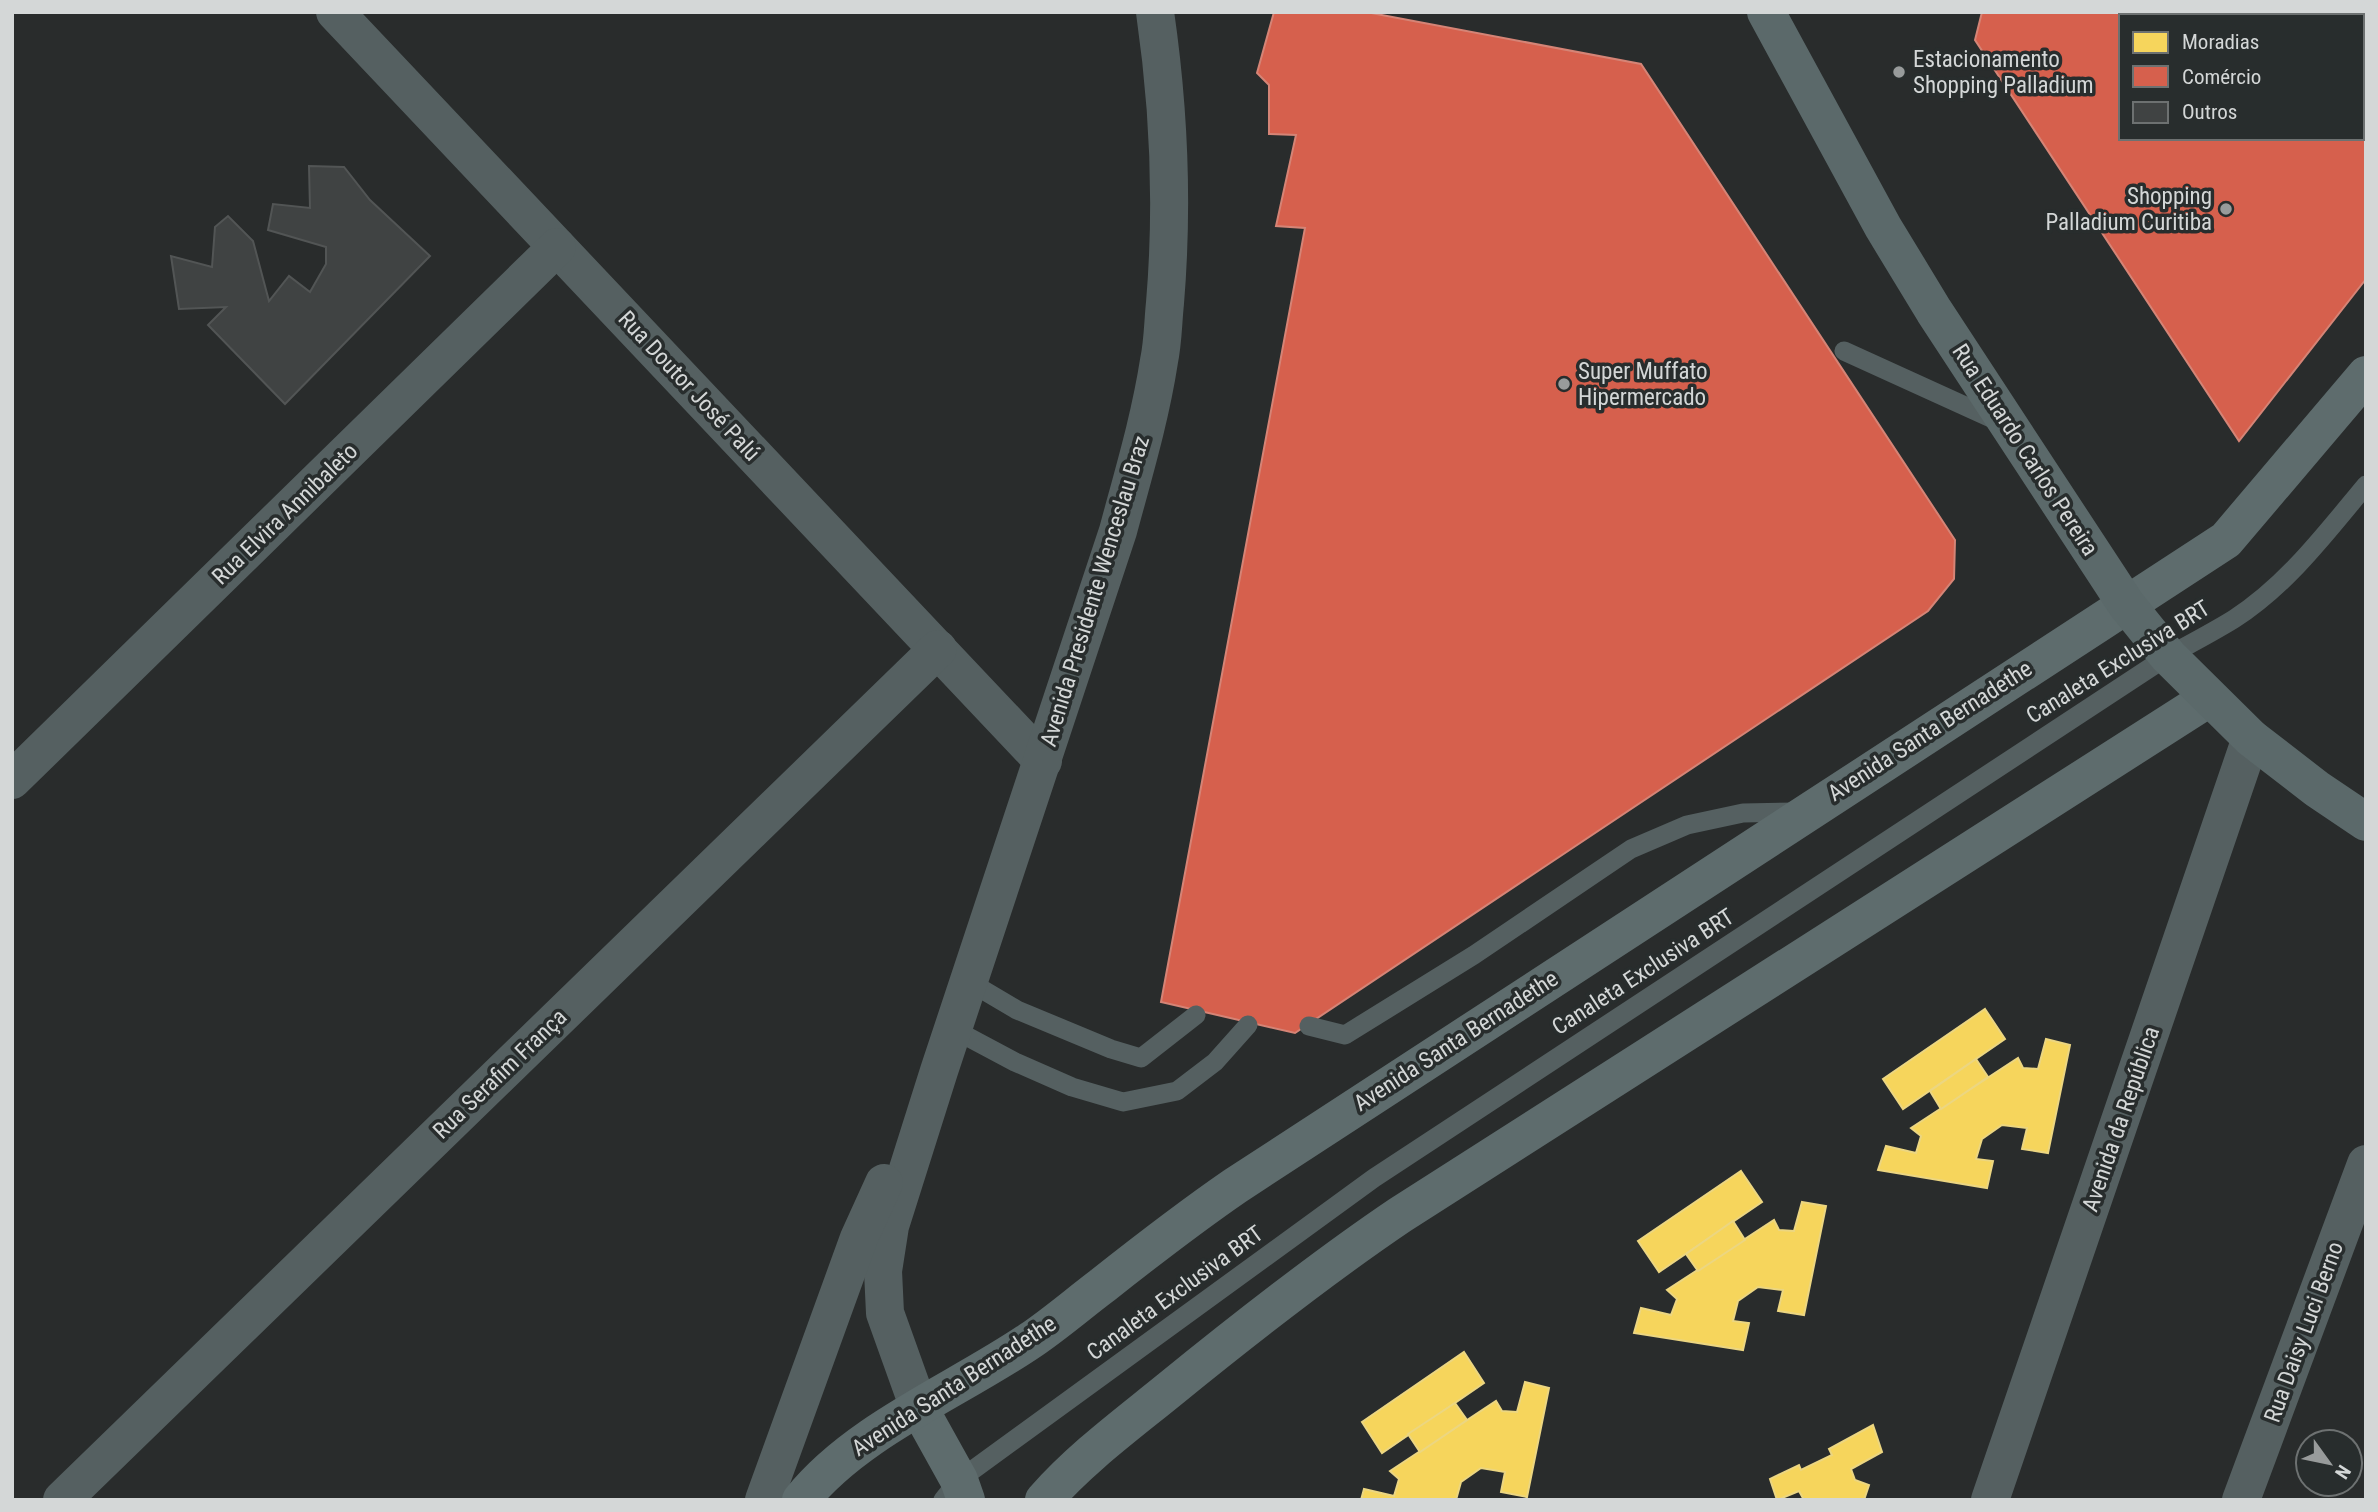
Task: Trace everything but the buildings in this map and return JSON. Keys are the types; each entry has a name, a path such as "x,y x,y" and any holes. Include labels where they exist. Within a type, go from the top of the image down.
{"main road":[{"name":"Rua Eduardo Carlos Pereira","path":"1766,12 1883,227 2008,425 2126,604 2168,656 2251,737 2317,789 2366,822"},
{"name":"Avenida Santa Bernadethe","path":"801,1500 812,1486 864,1442 1034,1338 1180,1224 1235,1186 2226,540 2366,375"},
{"path":"1044,1500 1088,1456 1332,1261 2209,698"},
{"name":"Avenida Presidente Wenceslau Braz","path":"919,1408 956,1493"}],"street":[{"name":"Rua Doutor José Palú","path":"335,12 1042,761"},
{"name":"Avenida Presidente Wenceslau Braz","path":"919,1408 885,1313 883,1271 891,1227 968,981 1118,531 1140,452 1160,360 1169,216 1167,137 1154,12"},
{"name":"Rua Elvira Annibaleto","path":"12,780 557,247"},
{"name":"Rua Serafim França","path":"62,1500 938,649"},
{"name":"Avenida da República","path":"1990,1500 2251,737"},
{"name":"Avenida Presidente Wenceslau Braz","path":"764,1500 859,1238 939,1071"},
{"name":"Rua Daisy Luci Berno","path":"2241,1500 2366,1164"}],"lane":[{"path":"1844,351 2008,425"},
{"name":"Canaleta Exclusiva BRT","path":"956,1493 1374,1178 2168,656 2235,618 2269,593 2315,546 2366,485"},
{"path":"1309,1026 1345,1035 1474,955 1631,849 1687,825 1744,813 1806,812"},
{"path":"968,981 1017,1010 1111,1049 1141,1058 1196,1015"},
{"path":"953,1029 1015,1062 1072,1087 1123,1102 1177,1091 1215,1062 1248,1026"}],"place":[{"name":"Estacionamento Shopping Palladium","path":"1899,72"},
{"name":"Shopping Palladium Curitiba","path":"2226,209"},
{"name":"Super Muffato Hipermercado","path":"1564,384"}]}
